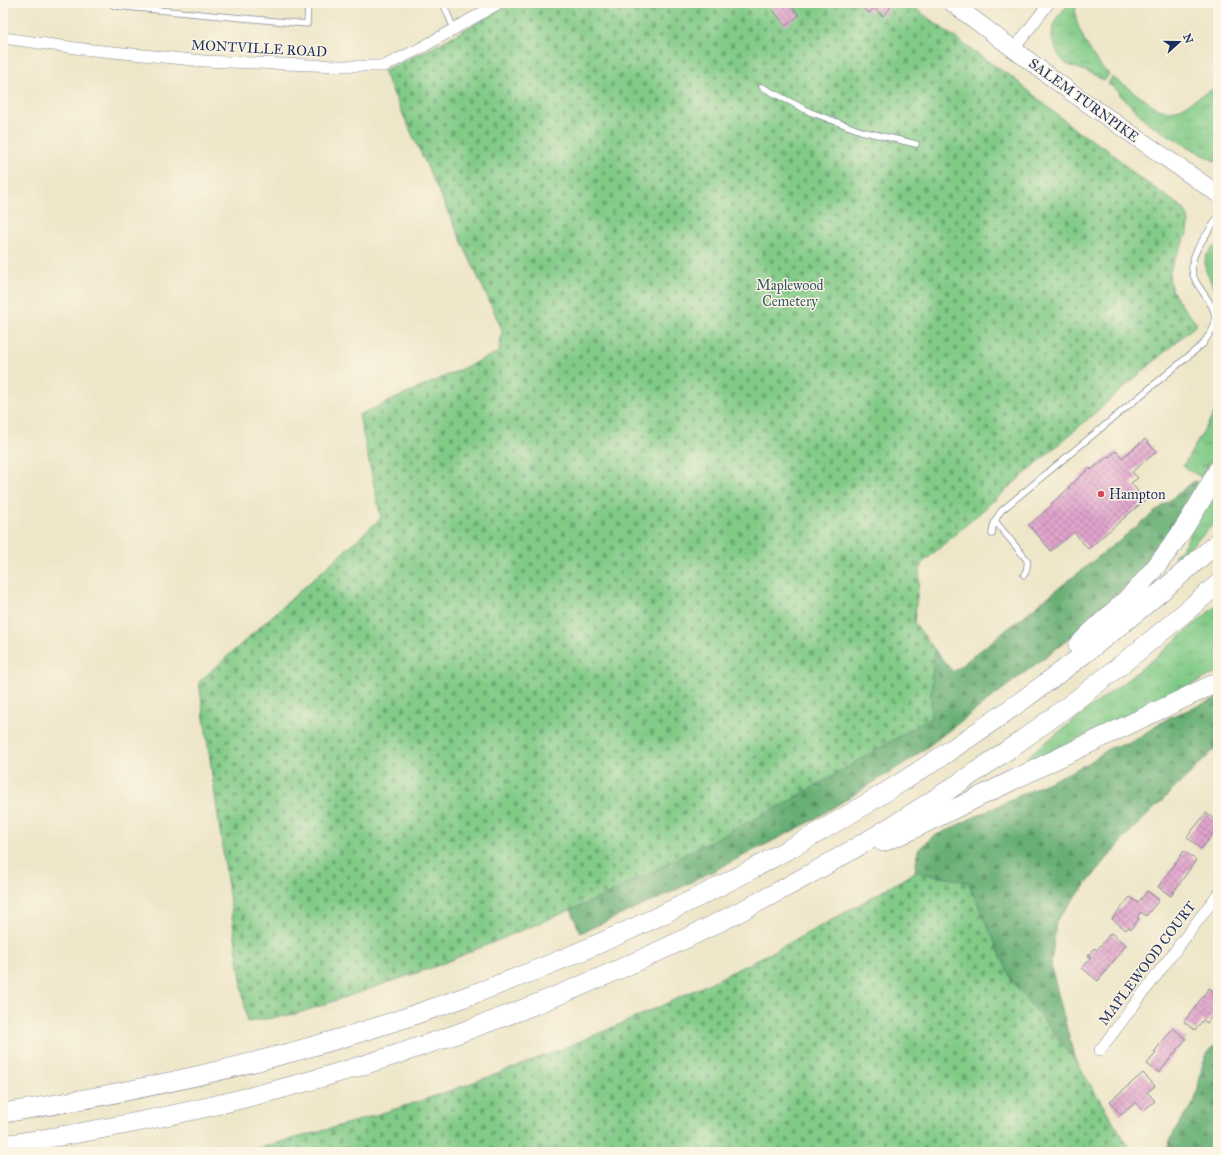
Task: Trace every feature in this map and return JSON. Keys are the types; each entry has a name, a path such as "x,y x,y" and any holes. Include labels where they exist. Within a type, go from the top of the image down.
{"highway":[{"path":"1056,675 1080,644 1132,594 1166,555 1187,525 1218,470"},
{"path":"3,1112 76,1101 144,1088 268,1059 346,1037 485,990 544,967 672,910 797,845 850,814 992,722 1144,607 1218,542"},
{"path":"3,1145 128,1124 233,1101 334,1074 432,1042 553,997 652,954 758,902 849,852 950,789 1036,730 1115,670 1218,584"},
{"path":"849,852 883,842 907,832 1218,682"}],"main road":[{"name":"SALEM TURNPIKE","path":"952,3 1068,90 1218,194"}],"street":[{"name":"MONTVILLE ROAD","path":"3,38 83,49 203,61 340,66 384,66 421,48 499,3"},
{"path":"1014,49 1048,3"},
{"name":"MAPLEWOOD COURT","path":"1100,1050 1218,894"}],"lane":[{"path":"111,3 115,6 307,24 308,3"},
{"path":"443,3 454,28"},
{"path":"762,87 810,112 861,130 916,144"},
{"path":"992,534 995,521 1001,511 1203,344 1214,328 1216,319 1214,310 1193,275 1192,264 1198,249 1218,216"},
{"path":"995,521 1027,560 1028,565 1024,575"}],"green space":[{"name":"Maplewood Cemetery","path":"512,3 908,3 980,56 1012,77 1078,132 1110,151 1134,174 1181,206 1187,216 1189,225 1187,235 1173,263 1170,273 1170,283 1177,299 1197,324 921,564 914,622 934,649 930,718 793,799 604,896 434,967 296,1014 247,1022 199,682 381,518 359,415 499,352 502,329 383,71 432,48"},
{"path":"1069,3 1077,3 1076,16 1080,32 1094,57 1109,74 1104,81 1093,74 1066,64 1059,56 1052,39 1053,26 1056,19"},
{"path":"1112,77 1158,109 1166,111 1177,110 1218,86 1218,162 1149,124 1119,94 1120,92 1108,84"},
{"path":"1218,244 1218,293 1207,274 1205,262 1211,250"},
{"path":"1218,407 1218,446 1202,478 1183,466"},
{"path":"1194,481 1198,482 1161,546 1126,586 1074,635 914,757 810,822 664,896 580,933 571,909 604,896 930,718 934,649 953,672"},
{"path":"1218,481 1218,520 1177,559 1174,556 1185,544"},
{"path":"1218,604 1218,672 1022,765 1021,763 1034,751 1154,659"},
{"path":"1218,698 1218,746 1124,838 1056,921 1051,966 1076,1064 1012,981 968,882 915,872 918,850 932,837 1087,764 1110,748 1131,742 1170,717"},
{"path":"915,872 968,882 1012,981 1075,1060 1132,1152 242,1152 331,1128 418,1102 589,1038 673,1001 755,961 836,918"},
{"path":"1218,1045 1218,1152 1165,1152 1175,1131 1195,1099 1206,1055 1211,1049"}],"building":[{"path":"767,3 789,3 799,15 786,26"},
{"path":"857,3 885,3 890,8 883,16 874,8 869,13"},
{"name":"Hampton","path":"1145,439 1156,452 1132,472 1138,478 1131,483 1145,500 1088,549 1074,532 1051,551 1029,525 1090,468 1091,470 1116,451 1122,458"},
{"path":"1206,813 1218,822 1218,827 1201,849 1187,837"},
{"path":"1184,851 1196,860 1171,896 1158,887"},
{"path":"1147,891 1159,900 1146,916 1141,912 1137,917 1139,919 1131,929 1129,927 1126,930 1112,919 1130,897 1138,903"},
{"path":"1111,933 1126,945 1098,981 1082,968 1091,958 1088,956 1094,948 1097,950"},
{"path":"1209,988 1218,994 1218,1009 1207,1023 1203,1020 1195,1030 1184,1022"},
{"path":"1173,1028 1186,1039 1159,1073 1147,1064 1156,1053 1154,1052"},
{"path":"1143,1073 1155,1086 1147,1092 1155,1101 1143,1111 1136,1102 1121,1115 1110,1101"}],"place":[{"name":"Hampton","path":"1101,494"}]}
